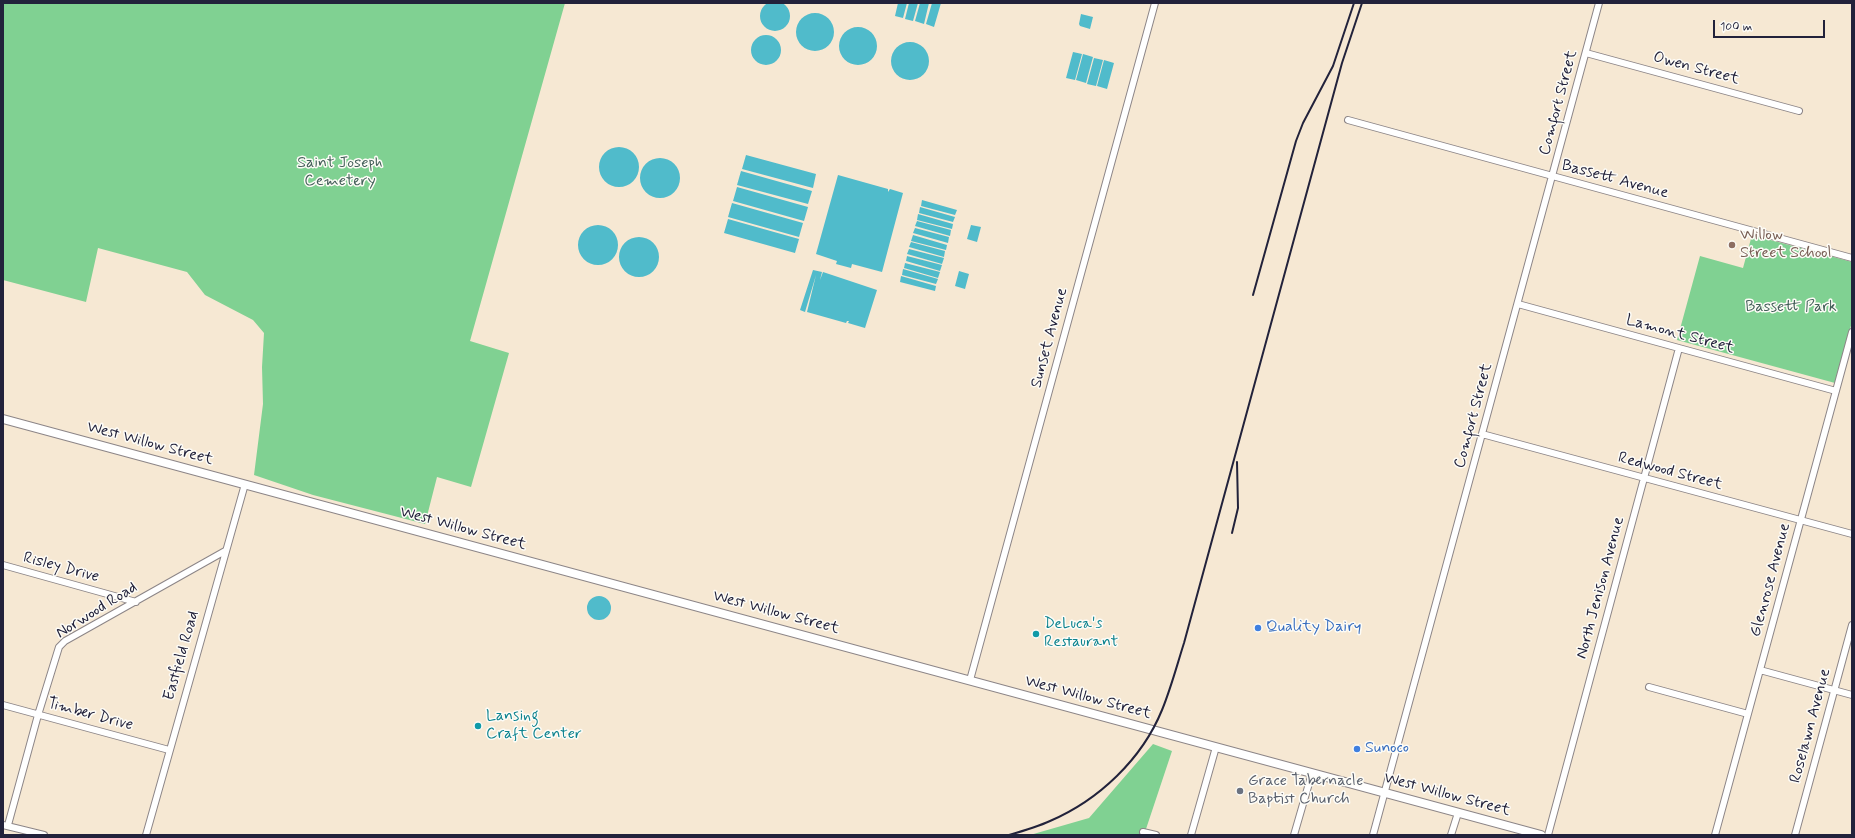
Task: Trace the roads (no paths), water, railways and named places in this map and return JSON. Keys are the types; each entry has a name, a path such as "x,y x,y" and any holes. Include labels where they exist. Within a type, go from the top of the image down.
{"street":[{"name":"Sunset Avenue","path":"970,680 1155,3"},
{"name":"Comfort Street","path":"1373,835 1599,3"},
{"name":"Owen Street","path":"1586,53 1799,111"},
{"name":"Bassett Avenue","path":"1348,120 1852,258"},
{"name":"Lamont Street","path":"1518,304 1836,391"},
{"name":"Glenrose Avenue","path":"1715,835 1852,332"},
{"name":"North Jenison Avenue","path":"1548,835 1679,348"},
{"name":"West Willow Street","path":"3,419 1541,835"},
{"name":"Redwood Street","path":"1482,434 1852,534"},
{"name":"Eastfield Road","path":"146,835 245,484"},
{"name":"Norwood Road","path":"5,825 59,647 65,641 225,551"},
{"name":"Risley Drive","path":"3,565 136,602"},
{"name":"Roselawn Avenue","path":"1795,835 1852,625"},
{"path":"1760,670 1852,695"},
{"path":"1649,687 1748,714"},
{"name":"Timber Drive","path":"3,705 169,750"},
{"path":"1191,835 1216,747"},
{"path":"1294,835 1312,773"},
{"path":"1451,835 1458,812"},
{"path":"5,825 44,835"},
{"path":"1143,832 1156,835"}],"water":[{"path":"775,1 786,5 790,16 786,27 775,31 764,27 760,16 764,5"},
{"path":"898,3 907,3 903,18 895,16"},
{"path":"909,3 918,3 913,21 905,19"},
{"path":"920,3 929,3 924,24 915,21"},
{"path":"932,3 941,3 934,27 926,24"},
{"path":"811,13 819,13 826,16 831,21 834,32 831,43 826,48 819,51 811,51 804,48 799,43 796,36 796,28 799,21 804,16"},
{"path":"1081,14 1093,17 1090,29 1080,26"},
{"path":"854,27 862,27 869,30 874,35 877,46 874,57 869,62 862,65 854,65 847,62 842,57 839,50 839,42 842,35 847,30"},
{"path":"766,35 777,39 781,50 777,61 766,65 755,61 751,50 755,39"},
{"path":"906,42 914,42 921,45 926,50 929,61 926,72 921,77 914,80 906,80 899,77 894,72 891,65 891,57 894,50 899,45"},
{"path":"1073,52 1082,54 1075,80 1066,78"},
{"path":"1083,54 1093,57 1086,83 1076,80"},
{"path":"1094,58 1103,60 1096,86 1087,84"},
{"path":"1104,60 1114,63 1107,89 1097,86"},
{"path":"623,147 630,150 636,156 639,167 638,175 630,184 623,187 615,187 608,184 600,175 599,163 602,156 611,148"},
{"path":"746,155 816,174 813,188 742,169"},
{"path":"664,158 671,161 677,167 680,178 679,186 671,195 664,198 656,198 649,195 641,186 640,174 643,167 652,159"},
{"path":"741,171 812,191 808,204 737,185"},
{"path":"838,175 888,189 888,192 890,189 903,193 882,272 852,264 851,268 836,264 837,261 816,254"},
{"path":"737,187 808,207 804,221 733,201"},
{"path":"922,200 957,210 955,215 921,206"},
{"path":"732,203 803,223 799,237 728,217"},
{"path":"920,207 955,217 953,222 919,213"},
{"path":"918,214 953,224 952,229 917,220"},
{"path":"728,219 799,239 795,253 724,233"},
{"path":"917,221 951,230 950,236 915,226"},
{"path":"602,225 609,228 615,234 618,245 617,253 609,262 602,265 594,265 587,262 579,253 578,241 581,234 590,226"},
{"path":"971,225 981,227 977,242 967,239"},
{"path":"915,228 949,237 948,243 913,233"},
{"path":"913,235 947,245 946,250 911,241"},
{"path":"643,237 650,240 656,246 659,257 658,265 650,274 643,277 635,277 628,274 620,265 619,253 622,246 631,238"},
{"path":"911,242 945,251 944,257 909,247"},
{"path":"909,249 944,258 942,264 907,254"},
{"path":"907,256 942,265 940,271 906,261"},
{"path":"905,263 940,272 938,278 904,268"},
{"path":"903,269 938,279 936,284 902,275"},
{"path":"813,270 822,272 820,280 823,272 877,290 865,328 848,323 849,321 846,323 807,312 816,275 805,312 800,310"},
{"path":"959,271 969,274 965,289 955,286"},
{"path":"901,276 936,286 935,291 900,282"},
{"path":"599,596 608,599 611,608 608,617 599,620 590,617 587,608 590,599"}],"railway":[{"path":"1253,295 1296,141 1303,123 1333,66 1354,3"},
{"path":"1009,835 1050,821 1085,802 1102,790 1131,761 1143,745 1162,710 1184,643 1342,63 1362,3"},
{"path":"1232,533 1238,508 1237,462"}],"place":[{"name":"Willow Street School","path":"1732,245"},
{"name":"Quality Dairy","path":"1258,628"},
{"name":"DeLuca's Restaurant","path":"1036,634"},
{"name":"Lansing Craft Center","path":"478,726"},
{"name":"Sunoco","path":"1357,749"},
{"name":"Grace Tabernacle Baptist Church","path":"1240,791"}],"park label":[{"name":"Saint Joseph Cemetery","path":"340,173"},
{"name":"Bassett Park","path":"1791,308"}]}
